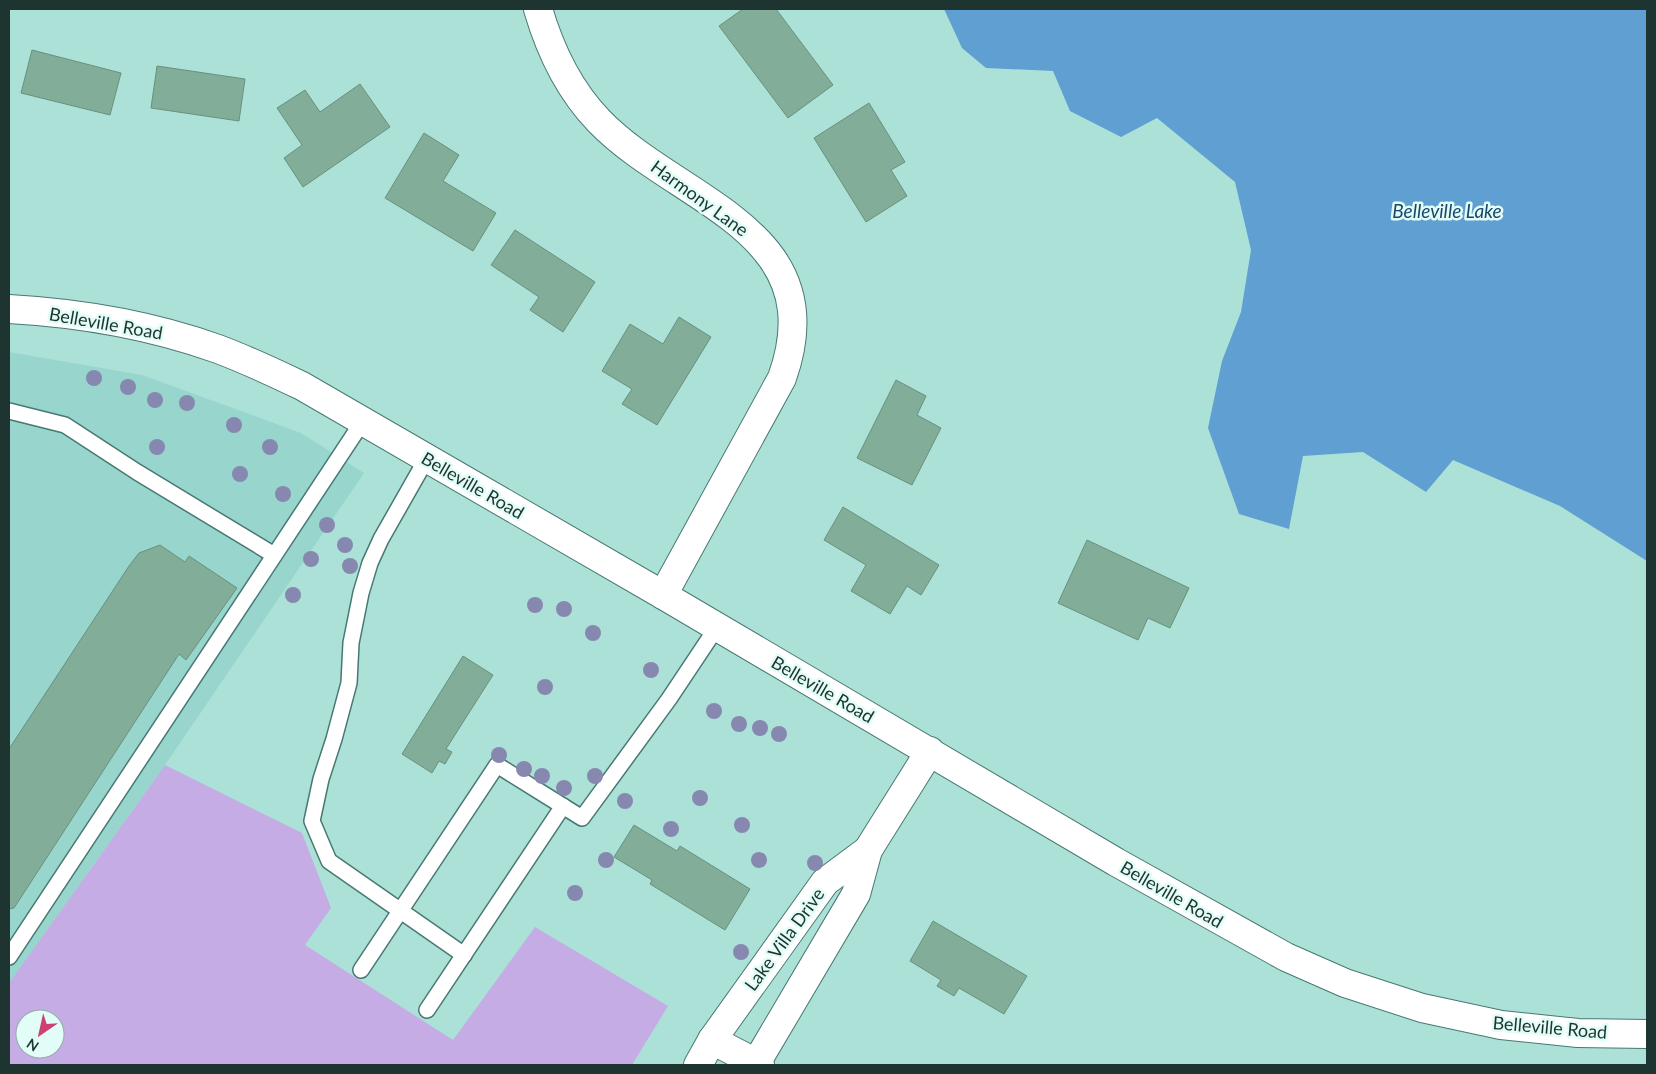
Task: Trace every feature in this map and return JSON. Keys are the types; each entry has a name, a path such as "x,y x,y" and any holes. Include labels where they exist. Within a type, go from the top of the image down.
{"main road":[{"name":"Harmony Lane","path":"538,9 543,28 564,75 599,121 628,147 744,226 766,248 785,282 790,301 792,340 782,378 664,595"},
{"name":"Belleville Road","path":"9,309 52,312 113,321 158,331 218,349 261,366 302,386 664,595 1116,862 1286,958 1345,983 1422,1008 1501,1025 1578,1033 1647,1034"},
{"name":"Lake Villa Drive","path":"712,1040 757,1065 856,894 868,850 930,751"},
{"name":"Lake Villa Drive","path":"698,1065 712,1040 825,882 868,850"}],"lane":[{"path":"9,411 65,425 137,472 274,555"},
{"path":"9,956 363,421"},
{"path":"427,458 370,563 361,593 351,643 348,683 334,739 321,779 312,821 329,861 464,955"},
{"path":"361,970 498,765 582,818 669,699 717,626"},
{"path":"427,1010 563,806"}],"shaded area":[{"path":"9,352 142,375 301,433 364,473 165,765 9,983"},
{"path":"165,765 302,833 331,908 305,945 453,1040 535,927 668,1006 632,1065 9,1065 9,983"}],"water":[{"name":"Belleville Lake","path":"944,9 1647,9 1647,561 1560,506 1453,460 1426,492 1363,452 1303,456 1289,529 1239,514 1208,428 1222,361 1241,312 1251,250 1235,182 1157,118 1121,137 1070,111 1053,71 986,68 962,48"}],"building":[{"path":"743,9 776,9 833,85 788,118 719,26"},
{"path":"32,50 121,73 110,115 21,93"},
{"path":"157,66 245,79 239,121 151,108"},
{"path":"360,84 390,127 303,187 284,158 302,145 277,108 305,90 320,112"},
{"path":"869,103 905,162 891,170 907,196 866,222 814,138"},
{"path":"424,133 459,155 443,181 496,213 473,251 385,198"},
{"path":"515,230 595,282 563,332 530,310 539,297 491,265"},
{"path":"679,317 711,337 657,425 622,404 632,389 602,371 630,324 663,344"},
{"path":"896,380 926,396 917,415 941,428 912,485 857,458"},
{"path":"843,507 939,565 921,595 907,586 890,614 851,591 866,565 824,540"},
{"path":"1087,540 1189,588 1170,628 1148,618 1138,640 1058,603"},
{"path":"160,545 185,562 189,556 237,588 186,660 179,654 14,908 9,909 9,749 129,566 139,553"},
{"path":"463,656 493,675 446,749 452,752 445,764 439,761 432,773 402,754"},
{"path":"634,825 677,851 680,846 750,889 725,930 650,884 652,880 614,857"},
{"path":"933,921 1027,976 1004,1014 959,988 954,996 937,986 941,980 910,961"}]}
